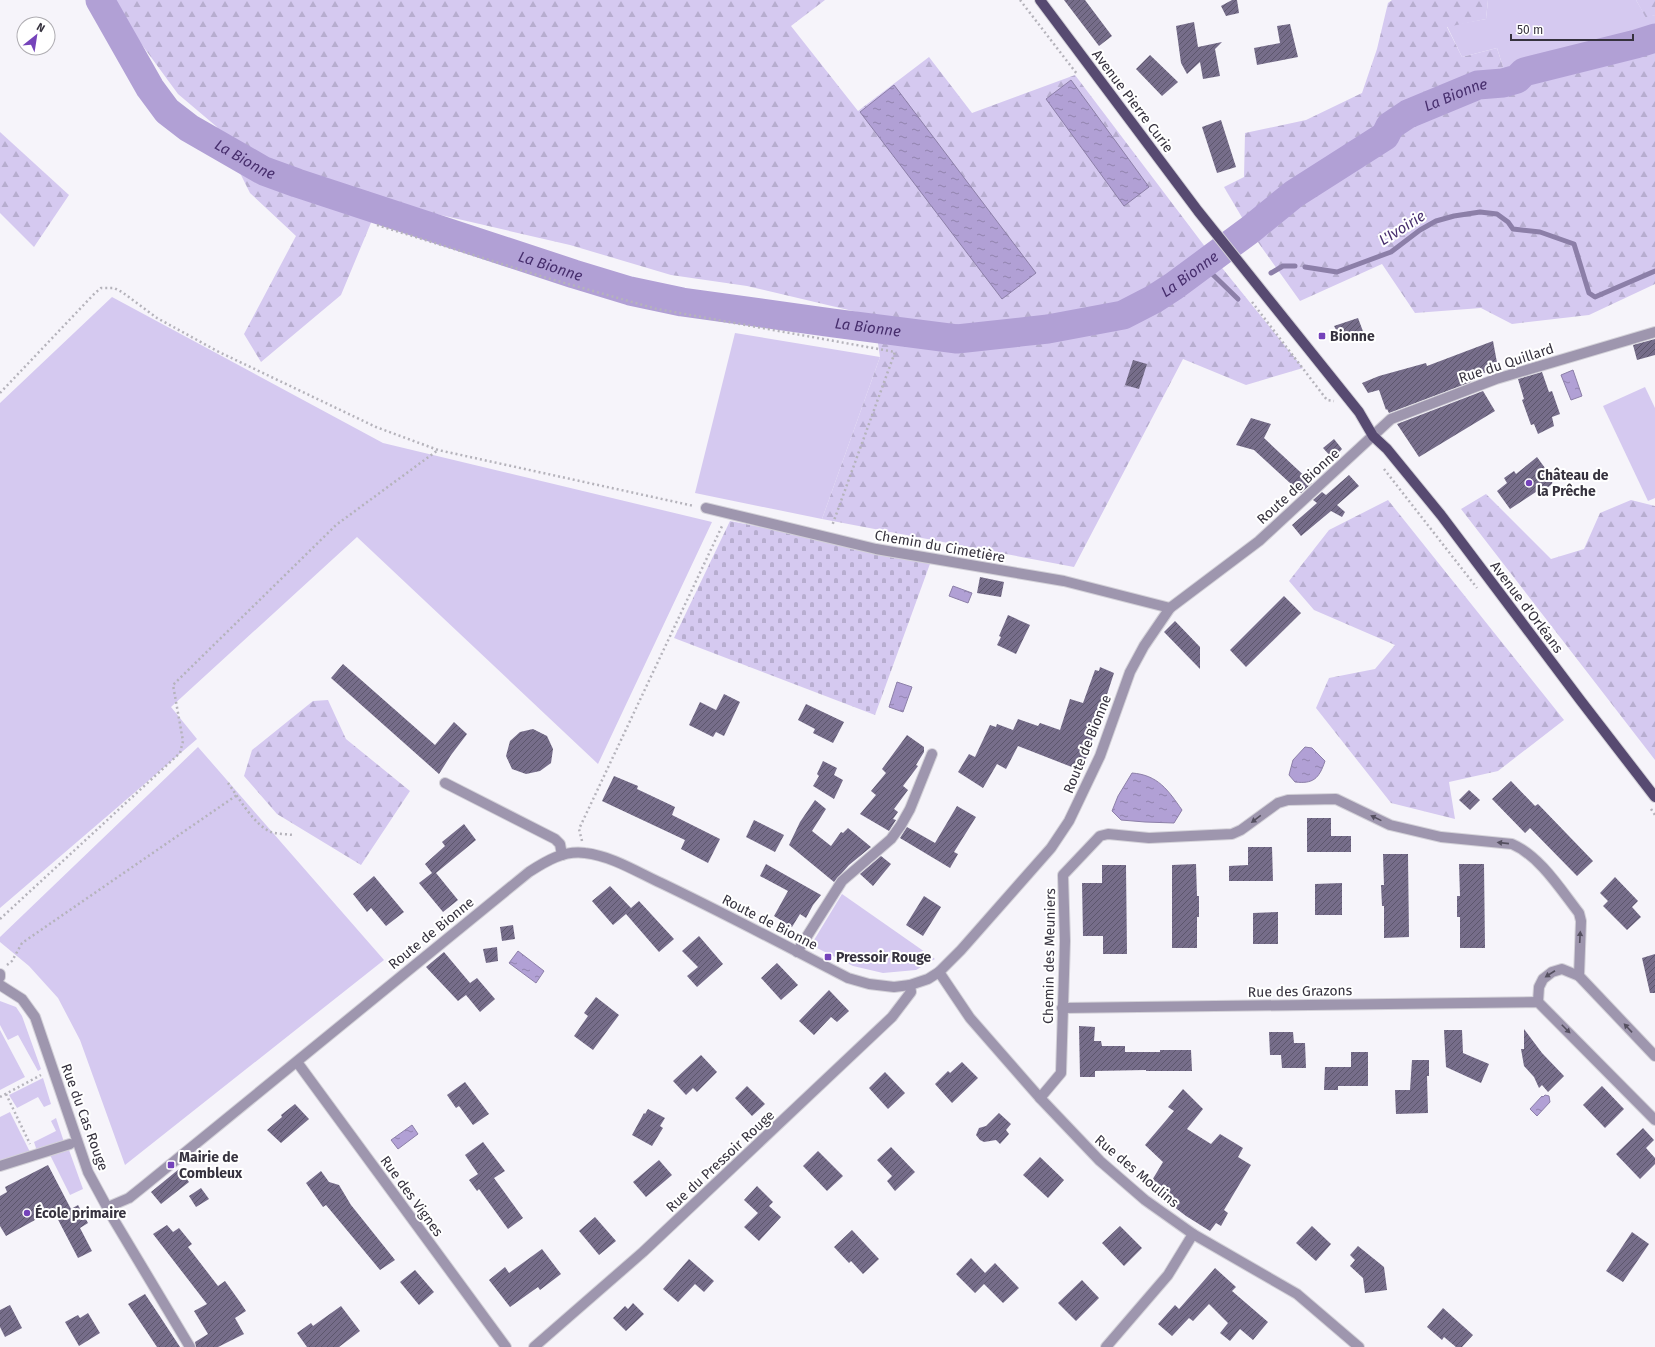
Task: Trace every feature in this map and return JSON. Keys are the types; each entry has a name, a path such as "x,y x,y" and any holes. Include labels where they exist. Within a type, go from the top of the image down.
{"main road":[{"name":"Avenue Pierre Curie","path":"1040,0 1204,218 1241,264"},
{"name":"Avenue d'Orléans","path":"1241,264 1359,412 1373,436 1387,449 1441,515 1581,702 1655,797"}],"street":[{"name":"Rue du Quillard","path":"1373,436 1391,419 1496,379 1655,332"},
{"name":"Route de Bionne","path":"108,1207 129,1198 529,872 548,860 562,855 585,853 603,856 705,904 848,978 869,984 894,987 910,985 928,979 939,972 962,950 1051,848 1069,821 1100,756 1130,672 1144,646 1170,608 1258,541 1373,436"},
{"name":"Chemin du Cimetière","path":"706,508 876,549 1064,581 1170,608"},
{"path":"797,952 842,881 891,838 901,825 910,809 932,754"},
{"path":"445,783 555,839 560,844 562,855"},
{"name":"Chemin des Meuniers","path":"1040,1098 1062,1072 1062,1008 1065,941 1063,875 1100,836 1108,834 1149,838 1232,834 1241,830 1278,803 1288,800 1336,799 1390,825 1441,837 1512,844 1544,868 1579,913 1581,921 1579,976"},
{"path":"1655,1056 1579,976 1562,969 1552,972 1543,979 1539,987 1538,1002 1655,1120"},
{"path":"0,977 2,970"},
{"name":"Rue des Moulins","path":"939,972 970,1018 1040,1098 1100,1161 1145,1200 1193,1234 1297,1294 1359,1347"},
{"name":"Rue du Cas Rouge","path":"0,985 22,999 35,1017 88,1172 190,1347"},
{"name":"Rue du Pressoir Rouge","path":"534,1347 643,1252 892,1017 911,992 910,985"},
{"name":"Rue des Grazons","path":"1062,1008 1538,1002"},
{"name":"Rue des Vignes","path":"297,1062 506,1347"},
{"path":"0,1166 70,1144"},
{"path":"1106,1347 1168,1275 1193,1234"}],"path":[{"path":"377,225 547,278 657,309 895,352 828,538"},
{"path":"0,393 95,293 101,288 114,288 122,292 157,318 219,352 376,427 438,450 706,508"},
{"path":"0,919 180,752 183,741 172,685 336,525 438,450"},
{"path":"585,853 579,829 728,514"},
{"path":"228,783 263,827 272,832 293,835"},
{"path":"2,970 12,961 22,943 237,795"},
{"path":"0,1096 53,1069"},
{"path":"6,1094 35,1155"}],"green space":[{"path":"114,0 825,0 791,26 858,111 929,57 972,113 1075,75 1206,248 1303,368 1246,385 1183,359 1074,567 822,519 880,357 874,316 747,286 671,275 570,245 380,201 341,295 261,362 244,334 296,236 250,193 217,127 178,94 134,34"},
{"path":"1392,0 1488,0 1486,19 1447,27 1462,57 1497,48 1504,70 1526,77 1601,51 1655,50 1655,284 1589,315 1512,324 1481,308 1415,313 1382,264 1300,301 1250,231 1224,187 1244,177 1245,133 1306,120 1362,93 1377,49 1388,3"},
{"path":"1488,0 1636,0 1646,17 1655,15 1655,50 1601,51 1526,77 1504,70 1497,48 1462,57 1447,26 1486,19"},
{"path":"1636,0 1655,0 1655,15 1646,18"},
{"path":"0,132 69,195 34,247 0,213"},
{"path":"112,297 383,443 712,522 598,764 357,537 171,707 197,739 0,908 0,403"},
{"path":"735,333 880,357 822,519 695,493"},
{"path":"1645,387 1655,408 1655,498 1648,501 1603,406"},
{"path":"1486,494 1551,559 1584,549 1600,513 1631,500 1655,506 1655,760 1461,509"},
{"path":"1388,500 1564,720 1498,771 1449,782 1455,819 1391,803 1316,708 1329,678 1375,669 1395,645 1314,610 1289,581 1329,530"},
{"path":"730,521 931,561 875,715 674,638"},
{"path":"328,700 346,739 410,791 361,865 277,814 244,776 252,750 313,701"},
{"path":"198,747 384,960 125,1165 80,1040 58,998 29,966 0,942 0,937"},
{"path":"842,894 935,959 916,970 883,973 853,966 811,945"},
{"path":"0,1001 16,1007 22,1016 41,1069 38,1071 18,1035 8,1040 0,1025"},
{"path":"0,1030 25,1077 0,1090"},
{"path":"43,1078 51,1104 44,1107 38,1097 17,1108 9,1095"},
{"path":"10,1112 30,1152 0,1161 0,1117"},
{"path":"56,1118 64,1142 37,1151 34,1142 56,1131 51,1121"},
{"path":"69,1150 83,1189 70,1195 50,1155"}],"water":[{"path":"1071,80 1149,187 1124,206 1046,99"},
{"path":"894,85 1036,273 1002,299 860,112"},
{"path":"1573,370 1582,396 1571,400 1561,375"},
{"path":"953,586 972,593 968,603 949,596"},
{"path":"897,682 912,687 903,712 889,707"},
{"path":"1305,747 1312,748 1325,761 1318,776 1314,779 1306,782 1295,782 1289,775 1293,760"},
{"path":"1132,773 1141,774 1156,780 1167,790 1182,810 1174,823 1121,820 1112,811 1118,796"},
{"path":"518,951 544,971 536,983 509,963"},
{"path":"1545,1095 1549,1096 1550,1102 1537,1116 1530,1109 1542,1096 1543,1097"},
{"path":"412,1125 418,1134 398,1149 391,1140"}],"building":[{"path":"1064,0 1085,0 1112,36 1099,46"},
{"path":"1232,0 1237,0 1239,13 1226,16 1221,6"},
{"path":"1194,22 1198,47 1222,42 1215,49 1220,76 1203,79 1200,62 1187,74 1181,63 1176,26"},
{"path":"1290,24 1298,57 1257,65 1254,48 1280,43 1277,26"},
{"path":"1150,55 1178,82 1162,96 1136,69"},
{"path":"1221,120 1236,167 1217,173 1202,127"},
{"path":"1358,318 1364,334 1342,341 1334,326"},
{"path":"1655,339 1655,355 1637,360 1633,345"},
{"path":"1493,341 1498,368 1475,376 1476,380 1389,413 1387,409 1386,410 1379,390 1368,393 1362,383 1379,376 1426,363 1427,366"},
{"path":"1133,360 1147,364 1139,389 1125,385"},
{"path":"1542,372 1549,392 1552,391 1560,414 1552,417 1554,426 1538,434 1534,424 1531,425 1522,400 1524,399 1518,379"},
{"path":"1483,391 1495,411 1419,457 1397,424"},
{"path":"1251,418 1271,424 1264,438 1312,483 1301,493 1254,450 1236,445"},
{"path":"1334,439 1342,449 1333,459 1323,448"},
{"name":"Château de la Prêche","path":"1537,457 1553,479 1552,484 1546,489 1542,488 1510,509 1497,491 1507,483 1504,478 1514,471 1516,474"},
{"path":"1349,475 1359,486 1337,505 1345,512 1342,517 1331,511 1301,536 1292,525 1317,503 1313,500 1322,492 1326,495"},
{"path":"980,577 1004,582 1001,597 977,593"},
{"path":"1284,596 1301,613 1246,667 1230,650"},
{"path":"1008,615 1030,625 1016,654 997,645 1001,637 999,636"},
{"path":"1175,621 1200,647 1200,669 1164,632"},
{"path":"343,664 435,745 454,722 467,734 439,774 331,678"},
{"path":"1100,667 1114,673 1082,771 1018,746 1006,769 997,764 983,788 958,772 969,754 975,757 990,725 996,727 997,724 1013,730 1018,719 1038,726 1040,723 1060,730 1070,699 1083,703 1095,670 1099,671"},
{"path":"724,694 740,702 724,736 716,732 713,737 689,725 700,702 716,710"},
{"path":"806,704 844,722 833,743 813,733 815,729 798,720"},
{"path":"533,729 547,736 553,749 551,763 540,771 526,774 512,769 506,756 510,741 520,732"},
{"path":"907,735 924,747 924,752 916,765 918,766 903,786 908,790 894,809 898,812 893,819 896,820 889,831 860,814 876,795 871,791 886,773 882,769"},
{"path":"823,761 837,768 834,775 843,780 834,799 813,786 819,776 817,774"},
{"path":"614,776 638,786 637,789 675,807 672,815 720,839 708,863 681,849 685,840 602,801"},
{"path":"1511,781 1535,806 1538,804 1593,861 1577,876 1530,828 1525,833 1492,799"},
{"path":"1469,790 1480,800 1470,810 1459,800"},
{"path":"815,800 826,809 812,831 831,846 841,832 843,833 848,828 871,847 849,865 834,882 789,845 800,822"},
{"path":"957,806 976,817 954,852 958,854 950,868 900,838 907,827 935,843"},
{"path":"1307,818 1331,818 1331,836 1351,836 1351,852 1307,852"},
{"path":"754,820 784,835 775,852 746,837"},
{"path":"464,824 476,840 436,873 458,900 443,912 419,883 432,873 425,864 445,846 442,842"},
{"path":"1248,847 1272,847 1273,881 1229,881 1229,866 1248,865"},
{"path":"1383,854 1408,854 1409,937 1384,938 1384,906 1382,906 1381,885 1384,885"},
{"path":"881,856 891,864 873,886 860,874"},
{"path":"766,864 821,895 813,905 806,918 800,914 792,927 774,916 788,891 760,876"},
{"path":"1196,864 1197,896 1199,896 1197,948 1172,948 1172,865"},
{"path":"1459,864 1484,864 1485,948 1460,948 1460,917 1457,917 1457,896 1460,896"},
{"path":"1102,865 1126,865 1127,954 1103,954 1103,936 1083,936 1082,883 1102,883"},
{"path":"374,876 404,912 386,926 371,908 367,912 353,894"},
{"path":"1615,877 1638,901 1632,907 1641,917 1627,930 1603,906 1608,901 1600,893"},
{"path":"1342,883 1342,915 1315,915 1315,884"},
{"path":"610,886 631,908 639,901 674,939 659,952 626,914 613,925 592,901"},
{"path":"924,896 941,907 923,936 906,925"},
{"path":"1278,912 1278,944 1253,944 1253,913"},
{"path":"513,925 515,939 502,941 500,927"},
{"path":"699,936 723,964 697,987 687,976 698,967 682,951"},
{"path":"497,947 498,961 486,963 483,949"},
{"path":"444,952 470,983 477,978 495,999 480,1012 466,995 458,1001 426,967"},
{"path":"1655,954 1655,993 1650,993 1642,958"},
{"path":"777,963 798,985 781,1000 761,978"},
{"path":"829,990 849,1011 837,1022 831,1017 814,1035 799,1021"},
{"path":"596,997 619,1015 593,1050 574,1036 588,1016 584,1013"},
{"path":"1079,1026 1095,1027 1094,1041 1101,1041 1102,1046 1125,1046 1125,1052 1191,1050 1192,1071 1095,1071 1095,1077 1080,1077"},
{"path":"1524,1029 1542,1053 1564,1076 1548,1092 1542,1085 1539,1088 1534,1077 1524,1066 1521,1049 1524,1049"},
{"path":"1444,1030 1462,1030 1463,1053 1489,1064 1481,1083 1446,1067"},
{"path":"1269,1032 1293,1032 1294,1043 1305,1043 1306,1068 1282,1068 1281,1055 1270,1055"},
{"path":"1351,1052 1368,1052 1368,1086 1338,1086 1338,1090 1324,1090 1325,1067 1351,1067"},
{"path":"701,1055 717,1072 697,1092 693,1088 686,1095 673,1081"},
{"path":"1412,1060 1429,1060 1429,1076 1427,1076 1428,1113 1396,1114 1395,1090 1410,1090"},
{"path":"962,1062 978,1078 952,1103 935,1084 948,1071 950,1073"},
{"path":"885,1072 905,1093 888,1109 869,1088"},
{"path":"465,1082 489,1114 473,1125 459,1106 456,1108 447,1095"},
{"path":"747,1086 765,1104 752,1116 735,1098"},
{"path":"1602,1086 1624,1109 1605,1128 1583,1105"},
{"path":"1183,1089 1203,1109 1187,1129 1211,1144 1220,1134 1243,1148 1238,1157 1251,1165 1224,1210 1228,1213 1221,1226 1216,1223 1210,1231 1186,1216 1148,1187 1163,1162 1145,1145 1174,1111 1168,1107"},
{"path":"295,1104 309,1119 281,1143 267,1130 282,1117 281,1115"},
{"path":"648,1109 665,1118 660,1126 663,1128 652,1146 632,1135 644,1113 645,1114"},
{"path":"999,1113 1011,1124 1006,1130 1009,1134 1000,1144 996,1140 984,1142 980,1140 976,1135 979,1128 986,1126"},
{"path":"1643,1128 1654,1140 1646,1148 1655,1158 1655,1164 1640,1179 1616,1154"},
{"path":"483,1142 505,1171 494,1178 523,1218 508,1229 479,1189 477,1191 469,1180 478,1174 465,1155"},
{"path":"891,1147 915,1172 895,1191 887,1181 892,1176 877,1160"},
{"path":"818,1151 843,1176 827,1191 803,1166"},
{"path":"1040,1157 1064,1180 1048,1198 1023,1175"},
{"path":"659,1160 672,1175 646,1197 633,1182"},
{"path":"48,1165 71,1209 78,1205 88,1223 80,1228 92,1251 78,1258 53,1210 6,1236 0,1226 0,1196 7,1192 5,1187"},
{"path":"179,1169 189,1182 161,1204 151,1192"},
{"path":"321,1171 329,1182 339,1185 351,1205 395,1260 380,1270 326,1205 323,1207 306,1183"},
{"path":"757,1186 773,1202 769,1206 781,1217 759,1241 744,1227 758,1213 744,1200"},
{"path":"201,1188 209,1199 196,1207 189,1196"},
{"path":"595,1217 616,1241 599,1255 579,1231"},
{"path":"167,1225 173,1232 179,1228 192,1244 188,1247 218,1286 225,1281 240,1302 246,1311 235,1318 244,1334 218,1347 196,1347 195,1342 208,1334 194,1311 207,1304 153,1234"},
{"path":"1120,1226 1142,1248 1124,1266 1102,1243"},
{"path":"1312,1226 1331,1244 1316,1261 1296,1243"},
{"path":"852,1230 879,1259 863,1274 851,1261 849,1263 834,1247"},
{"path":"1632,1232 1649,1244 1623,1282 1606,1271"},
{"path":"1358,1246 1384,1267 1387,1290 1365,1293 1363,1278 1350,1266 1355,1260 1350,1255"},
{"path":"542,1249 561,1274 540,1290 538,1287 510,1307 489,1280 505,1267 509,1273"},
{"path":"971,1258 985,1273 995,1263 1019,1288 1003,1303 984,1284 975,1293 956,1274"},
{"path":"689,1259 714,1281 704,1292 695,1284 678,1302 663,1289"},
{"path":"1215,1268 1236,1287 1232,1291 1268,1322 1253,1340 1240,1329 1230,1341 1220,1333 1228,1323 1209,1304 1193,1321 1189,1318 1172,1336 1158,1324 1175,1305 1179,1309"},
{"path":"415,1270 434,1292 419,1305 400,1282"},
{"path":"1082,1280 1099,1298 1076,1321 1058,1303"},
{"path":"145,1294 180,1347 157,1347 128,1304"},
{"path":"633,1303 644,1314 626,1331 613,1318 625,1306 628,1309"},
{"path":"10,1305 22,1328 5,1337 0,1327 0,1310"},
{"path":"341,1306 360,1331 339,1347 307,1347 297,1333 311,1323 313,1326"},
{"path":"1443,1308 1473,1335 1462,1347 1456,1347 1444,1337 1442,1340 1427,1327"},
{"path":"88,1313 100,1333 79,1346 65,1322 78,1315 80,1318"}],"waterway":[{"name":"La Bionne","path":"100,0 150,88 167,111 189,128 264,171 574,274 630,291 682,302 957,339 1048,329 1123,315 1154,299 1174,286 1251,229 1294,194 1385,136 1390,126 1408,114 1478,85 1503,83 1517,79 1524,72 1655,38"},
{"name":"L'Ivoirie","path":"1305,267 1337,272 1391,252 1420,230 1436,221 1454,216 1480,212 1497,214 1508,222 1513,229 1540,232 1574,244 1589,293 1595,297 1655,271"},
{"name":"L'Ivoirie","path":"1203,265 1238,299"},
{"name":"L'Ivoirie","path":"1271,273 1283,266 1295,266"}],"place":[{"name":"Bionne","path":"1322,336"},
{"name":"Château de la Prêche","path":"1529,483"},
{"name":"Pressoir Rouge","path":"828,957"},
{"name":"Mairie de Combleux","path":"171,1165"},
{"name":"École primaire","path":"27,1213"}]}
